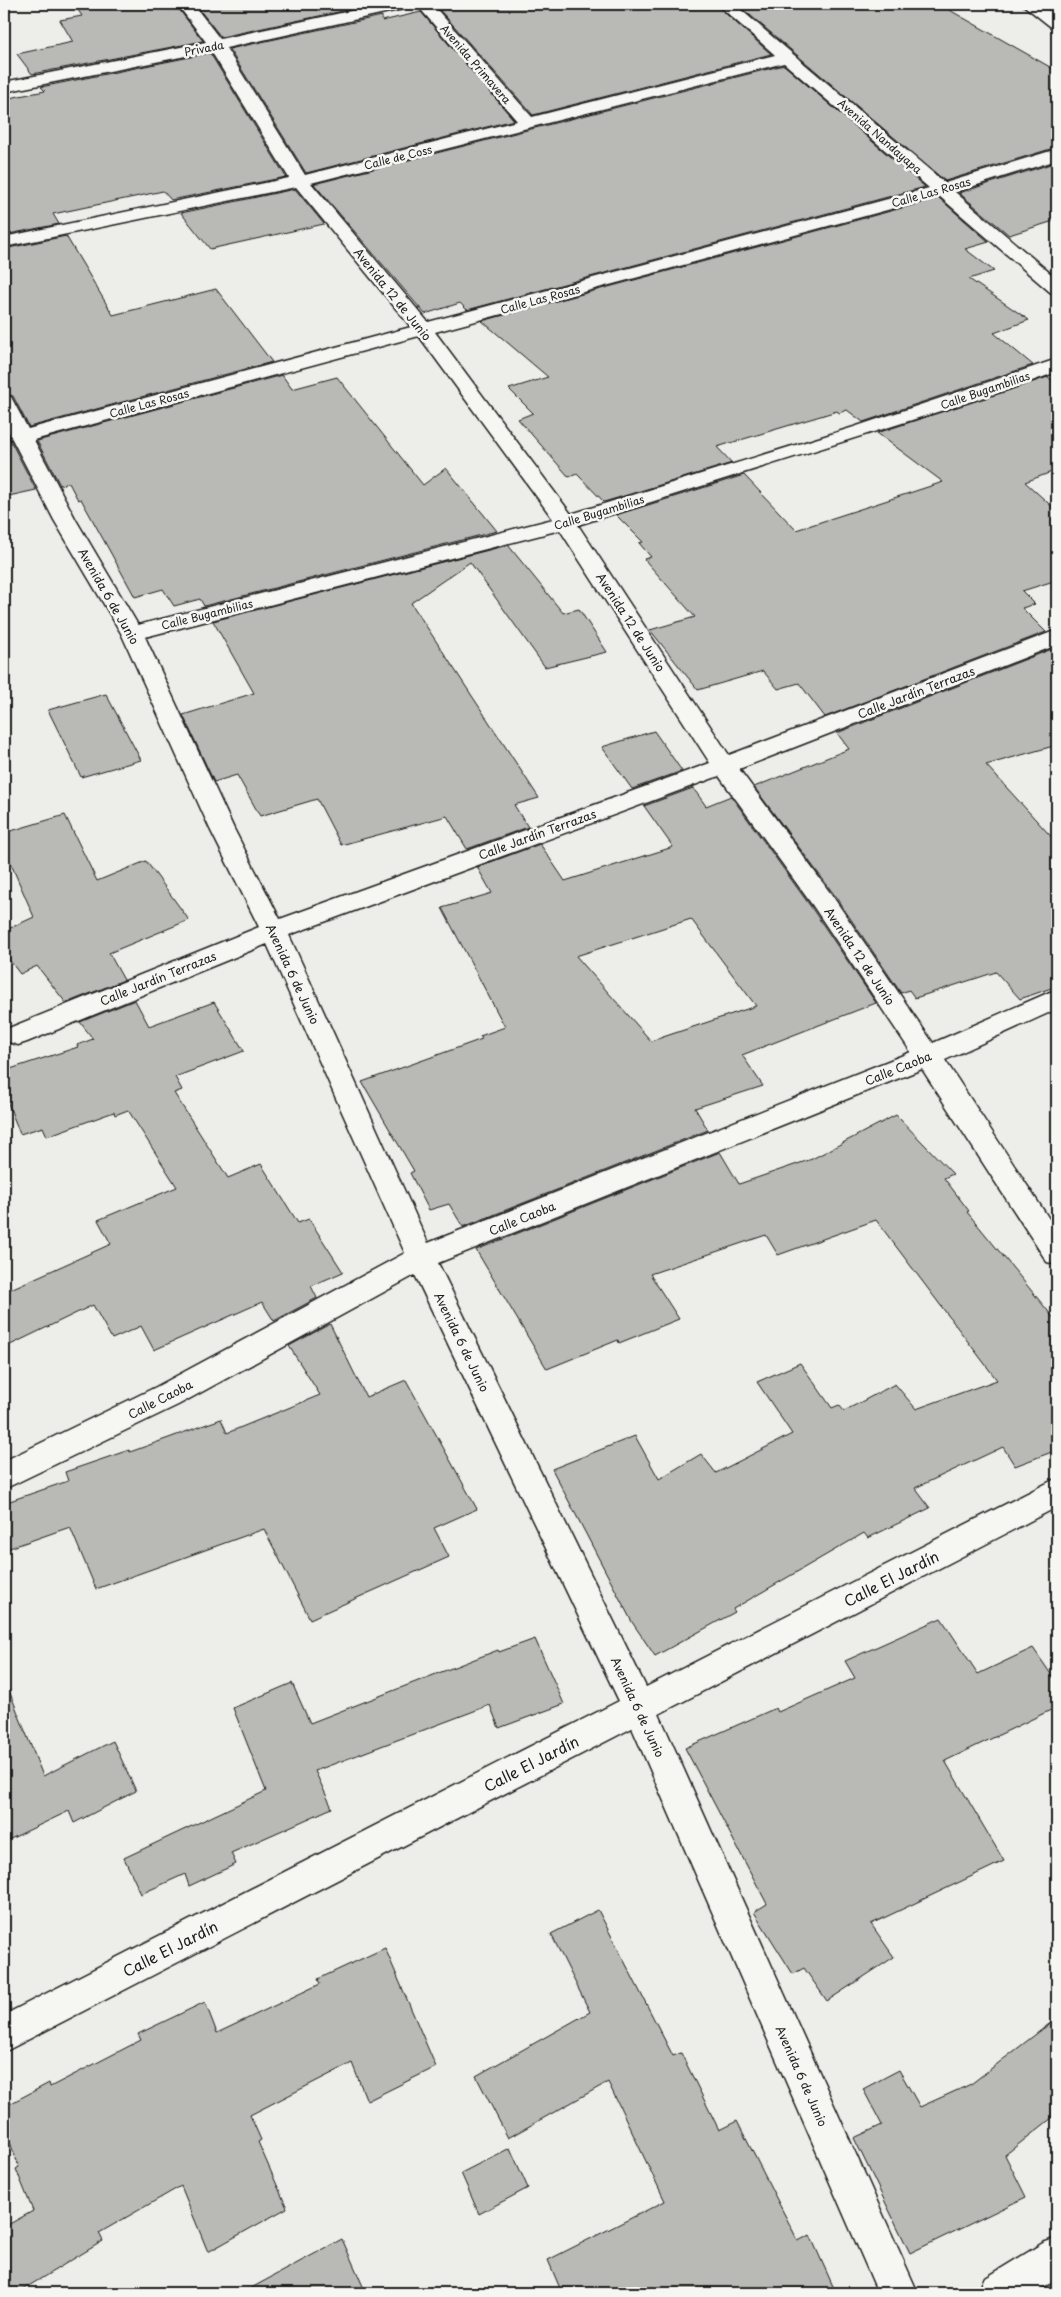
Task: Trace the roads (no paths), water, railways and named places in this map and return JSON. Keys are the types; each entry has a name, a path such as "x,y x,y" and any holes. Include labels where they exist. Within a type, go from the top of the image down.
{"street":[{"name":"Avenida 12 de Junio","path":"185,4 216,45 300,181 424,330 566,522 724,766 822,900 928,1056 1057,1254"},
{"name":"Privada","path":"4,87 216,45 403,4"},
{"name":"Avenida Primavera","path":"424,4 529,124"},
{"name":"Avenida Nandayapa","path":"728,4 1057,288"},
{"path":"1030,4 1057,24"},
{"name":"Calle de Coss","path":"4,242 300,181 788,57"},
{"name":"Calle Las Rosas","path":"21,437 942,190 1057,154"},
{"name":"Calle Bugambilias","path":"132,633 566,522 861,431 996,387 1057,364"},
{"name":"Avenida 6 de Junio","path":"4,401 65,520 132,633 222,829 274,931 421,1258 639,1707 898,2293"},
{"name":"Calle Jardín Terrazas","path":"18,1035 274,931 724,766 1057,637"},
{"name":"Calle Caoba","path":"4,1476 167,1396 421,1258 928,1056 1057,998"},
{"name":"Calle El Jardín","path":"4,2034 1057,1492"},
{"path":"998,2293 1057,2257"}]}
